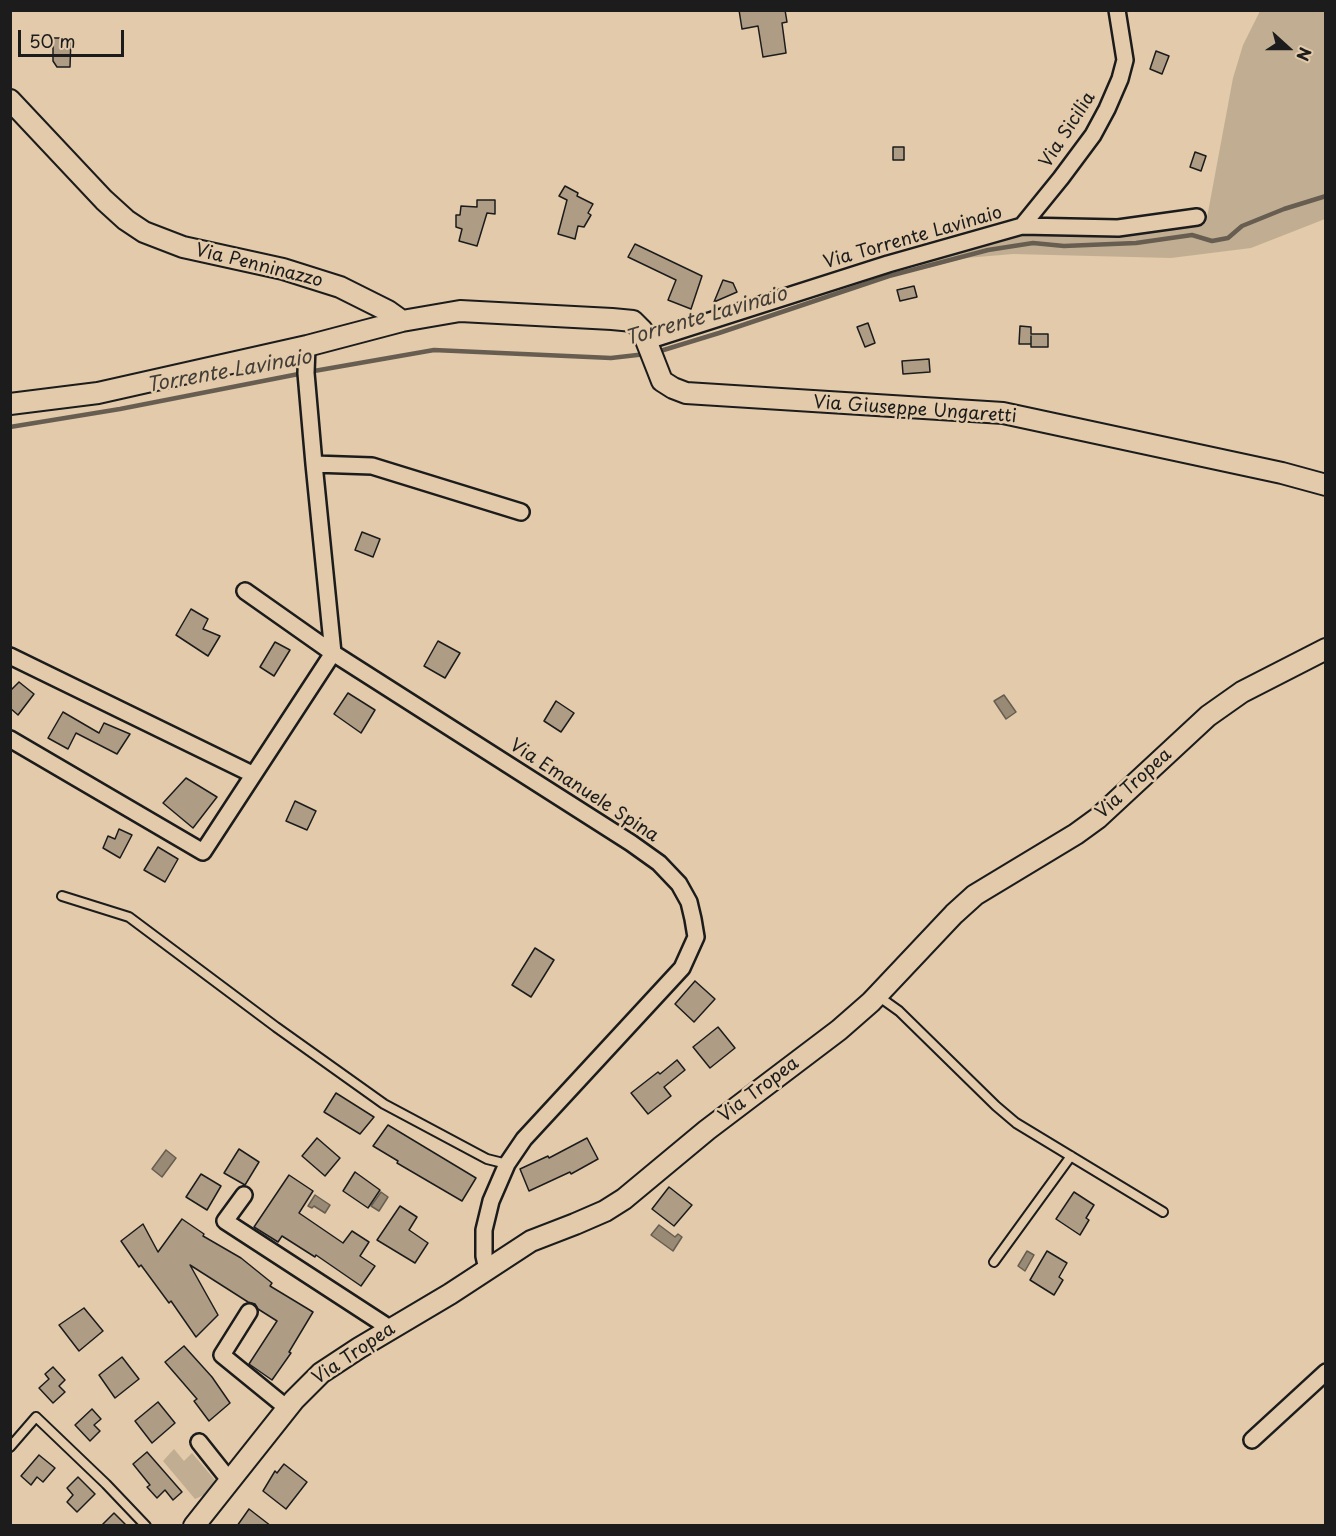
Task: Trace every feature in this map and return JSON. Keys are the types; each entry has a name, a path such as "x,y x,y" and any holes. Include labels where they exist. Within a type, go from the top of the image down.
{"street":[{"name":"Via Sicilia","path":"1022,226 1068,169 1107,109 1120,79 1125,60 1117,10"},
{"name":"Via Penninazzo","path":"10,100 104,200 126,220 144,232 183,247 283,269 330,284 388,311 402,321"},
{"name":"Via Torrente Lavinaio","path":"648,343 888,264 1022,226 1119,228 1197,217"},
{"path":"10,404 98,393 308,346 402,321 459,311 633,321 642,330 648,343"},
{"name":"Via Giuseppe Ungaretti","path":"648,343 662,381 686,393 1003,413 1326,485"},
{"path":"10,739 203,852 333,653 306,373 308,346"},
{"path":"314,464 372,466 521,512"},
{"name":"Via Emanuele Spina","path":"246,591 333,653 631,843 658,863 679,884 689,902 696,937 682,968 524,1139 507,1164 490,1201 484,1230 484,1256 487,1269"},
{"name":"Via Tropea","path":"194,1526 287,1408 321,1373 531,1241 575,1224 624,1199 707,1130 839,1030 877,996 954,914 975,895 1076,834 1098,818 1208,717 1242,692 1326,649"},
{"path":"10,656 252,774"},
{"path":"244,1196 225,1221 391,1329"},
{"path":"249,1312 222,1355 287,1408"},
{"path":"1252,1440 1326,1372"},
{"path":"199,1442 230,1481"}],"lane":[{"path":"62,896 129,917 384,1104 487,1159 507,1164"},
{"path":"877,996 899,1011 1009,1118 1163,1212"},
{"path":"994,1262 1071,1156"},
{"path":"10,1447 36,1417 146,1526"}],"shaded area":[{"path":"1260,11 1325,11 1325,219 1251,248 1171,258 1013,254 966,258 920,270 919,262 1019,232 1125,233 1206,223 1233,78 1243,45"},
{"path":"1004,695 1016,712 1006,719 994,701"},
{"path":"166,1150 176,1158 162,1177 152,1169"},
{"path":"381,1192 388,1197 379,1211 371,1206"},
{"path":"315,1195 330,1205 325,1213 314,1206 312,1208 308,1206"},
{"path":"659,1225 675,1237 678,1234 682,1237 673,1251 651,1235"},
{"path":"1027,1251 1034,1255 1025,1271 1018,1266"},
{"path":"174,1449 184,1461 192,1453 215,1480 204,1495 195,1499 163,1461"}],"building":[{"path":"739,10 785,10 787,22 782,23 786,53 763,57 758,26 742,29"},
{"path":"53,38 71,38 70,67 57,67 53,61"},
{"path":"1156,51 1169,56 1162,74 1150,69"},
{"path":"893,147 904,147 904,160 893,160"},
{"path":"1195,152 1206,156 1201,171 1190,167"},
{"path":"565,186 578,193 577,196 593,204 588,213 591,215 584,227 578,226 575,239 558,234 567,200 559,196"},
{"path":"477,200 495,200 495,214 487,213 477,246 459,241 462,229 456,227 456,215 460,215 461,206 477,207"},
{"path":"635,244 702,276 691,309 668,300 676,280 628,257"},
{"path":"723,280 733,283 737,292 714,302"},
{"path":"914,286 917,297 900,301 897,290"},
{"path":"868,323 875,343 865,347 857,327"},
{"path":"1020,326 1031,327 1031,334 1048,334 1048,347 1019,344"},
{"path":"929,359 930,372 903,374 902,361"},
{"path":"362,532 380,539 373,557 355,550"},
{"path":"191,609 208,619 203,629 220,636 208,656 176,635"},
{"path":"438,641 460,653 445,678 424,666"},
{"path":"275,642 290,650 274,676 260,667"},
{"path":"19,682 34,694 18,715 10,708 10,691"},
{"path":"348,693 375,710 361,733 334,714"},
{"path":"556,701 574,713 561,732 544,721"},
{"path":"63,712 99,733 104,723 130,734 117,754 76,733 68,749 48,738"},
{"path":"186,778 217,797 193,828 163,803"},
{"path":"295,801 316,811 307,830 286,821"},
{"path":"119,829 132,835 120,858 103,848 108,836 115,839"},
{"path":"158,847 178,859 165,882 144,870"},
{"path":"535,948 554,960 531,997 512,985"},
{"path":"695,981 715,999 694,1022 675,1004"},
{"path":"718,1027 735,1048 710,1068 693,1047"},
{"path":"677,1060 685,1070 664,1087 671,1096 648,1114 631,1093"},
{"path":"336,1093 374,1117 360,1134 324,1112"},
{"path":"388,1125 476,1178 462,1201 397,1163 398,1161 373,1146"},
{"path":"317,1138 340,1158 325,1176 302,1156"},
{"path":"587,1138 598,1159 571,1174 570,1172 529,1191 520,1169 548,1156 549,1158"},
{"path":"239,1149 259,1162 245,1185 224,1173"},
{"path":"355,1172 380,1190 368,1208 343,1191"},
{"path":"201,1174 221,1186 207,1210 186,1197"},
{"path":"289,1175 313,1191 299,1213 343,1243 352,1231 369,1242 360,1256 375,1266 361,1286 316,1255 315,1257 282,1236 278,1242 254,1227"},
{"path":"669,1187 692,1205 674,1226 652,1209"},
{"path":"1074,1192 1094,1205 1086,1218 1089,1220 1080,1235 1056,1219"},
{"path":"400,1206 417,1217 409,1230 428,1243 415,1263 377,1240"},
{"path":"182,1219 204,1234 203,1236 241,1258 272,1283 270,1286 313,1312 289,1352 291,1353 272,1380 249,1364 277,1321 258,1309 255,1304 248,1302 190,1265 218,1315 196,1337 171,1301 169,1303 121,1241 143,1224 158,1252"},
{"path":"1047,1251 1067,1263 1059,1277 1063,1280 1054,1295 1030,1280"},
{"path":"84,1308 103,1331 79,1351 59,1325"},
{"path":"184,1346 212,1377 230,1403 209,1421 194,1401 197,1399 165,1362"},
{"path":"122,1357 139,1379 115,1398 99,1375"},
{"path":"53,1367 65,1380 59,1386 65,1392 53,1403 39,1388 49,1379 45,1374"},
{"path":"158,1402 175,1423 152,1443 135,1421"},
{"path":"92,1409 101,1419 94,1425 100,1431 90,1441 75,1425"},
{"path":"147,1452 182,1492 173,1500 165,1490 157,1498 147,1487 150,1485 133,1464"},
{"path":"39,1455 55,1468 43,1482 37,1477 31,1485 21,1476"},
{"path":"284,1464 307,1482 286,1509 263,1491 275,1471 277,1473"},
{"path":"78,1477 95,1494 77,1512 67,1502 73,1495 67,1488"},
{"path":"249,1509 271,1526 237,1526"},
{"path":"114,1513 127,1526 101,1526"}],"waterway":[{"name":"Torrente Lavinaio","path":"657,352 889,276 988,250 1033,243 1064,246 1136,243 1192,235 1212,241 1228,238 1242,226 1284,209 1326,196"},
{"name":"Torrente Lavinaio","path":"10,427 120,409 434,350 611,358 646,354"}]}
